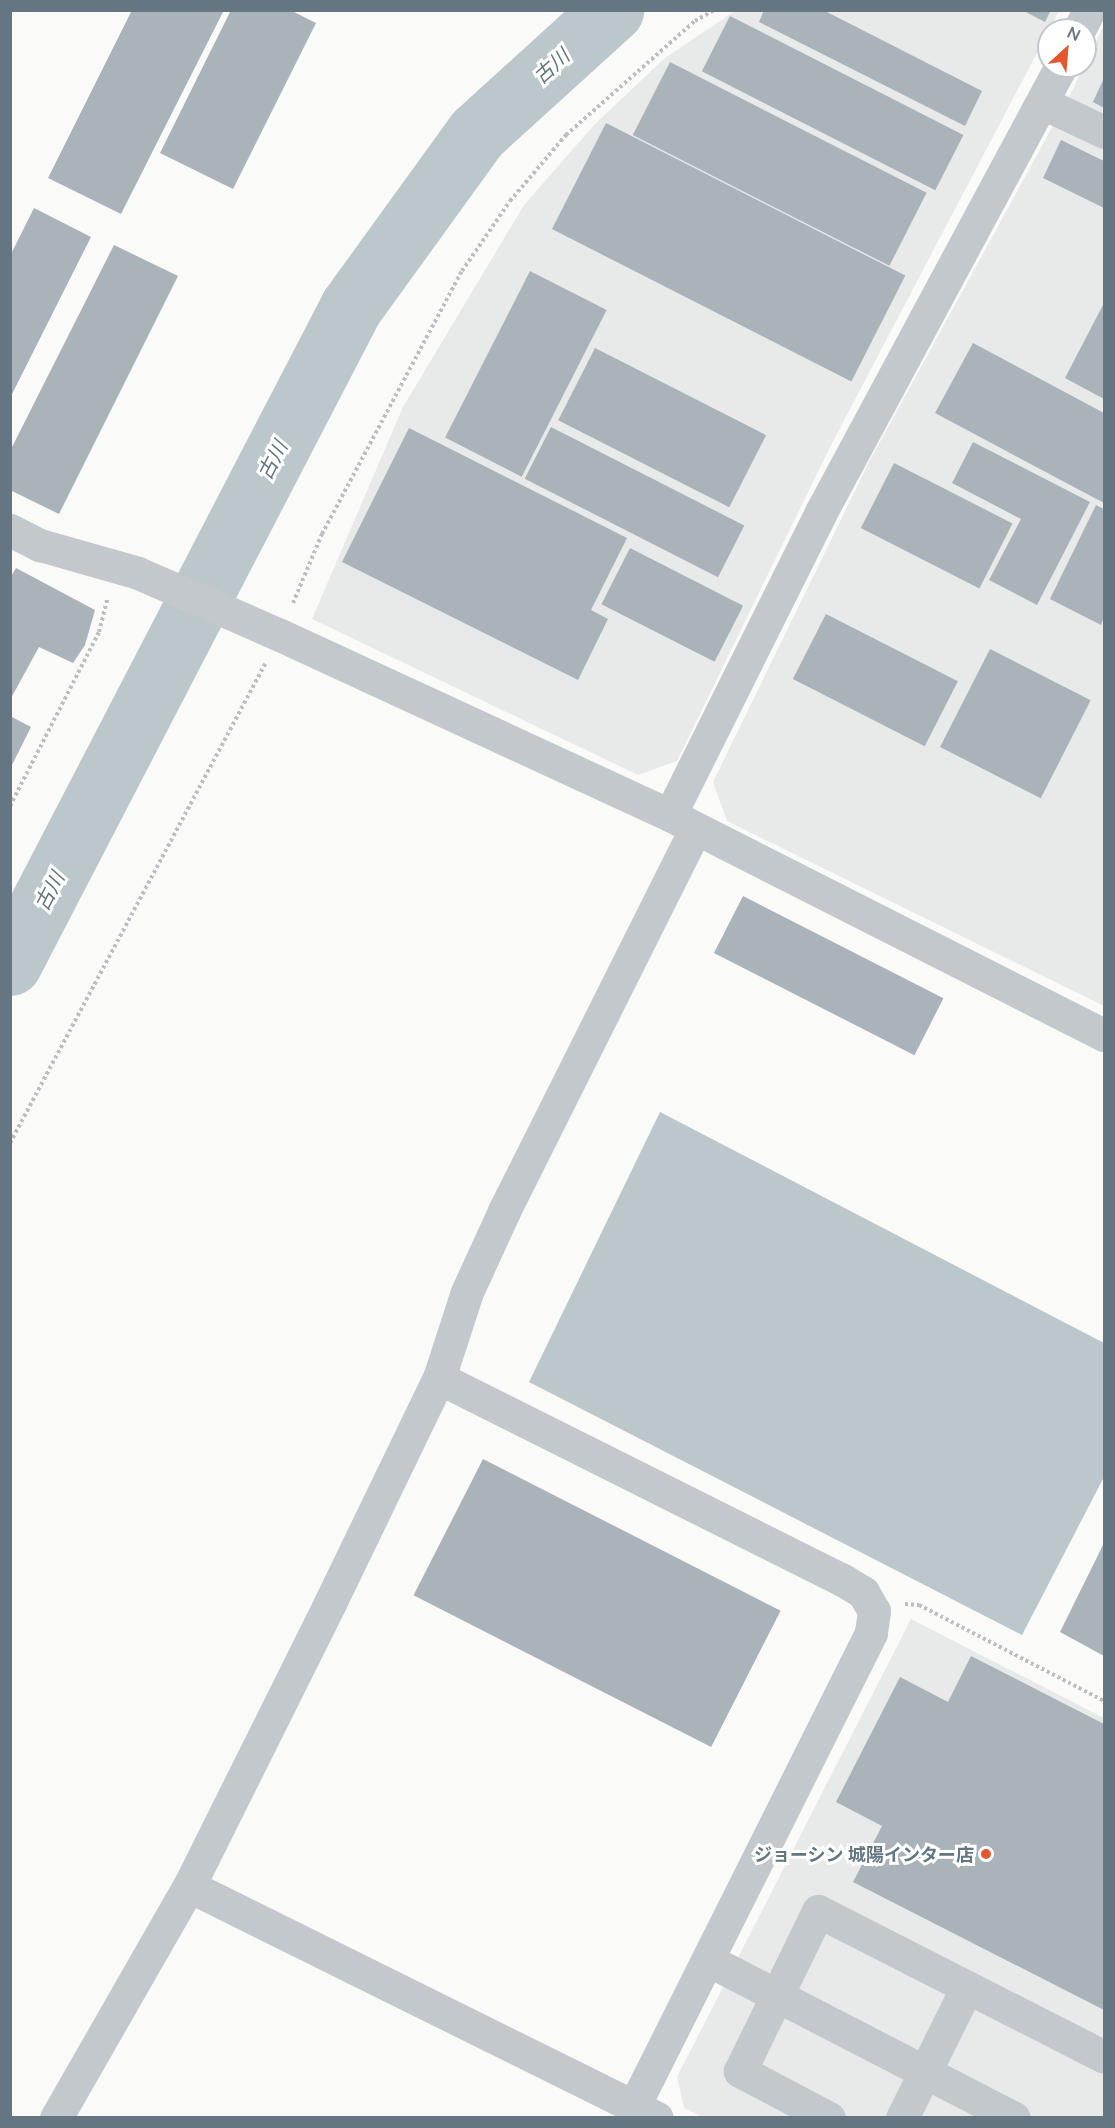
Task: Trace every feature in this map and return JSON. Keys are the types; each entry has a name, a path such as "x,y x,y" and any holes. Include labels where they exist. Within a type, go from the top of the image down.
{"street":[{"path":"56,2118 189,1886 438,1378 467,1292 683,822 821,512 1055,78"},
{"path":"1043,103 1104,132"},
{"path":"10,530 40,545 127,569 273,631 683,822 1104,1035"},
{"path":"189,1886 646,2112 708,1960 875,1621 869,1600 841,1579 438,1378"},
{"path":"829,2118 740,2071 819,1911 1104,2057"},
{"path":"708,1960 778,1994 1014,2118"},
{"path":"902,2118 967,1987"}],"path":[{"path":"10,1143 328,524 462,271 510,201 566,135 695,21 714,10"},
{"path":"10,806 99,632 127,569"},
{"path":"869,1600 919,1605 1104,1701"}],"shaded area":[{"path":"735,11 1059,11 1055,18 1037,18 1037,53 829,449 677,761 638,775 312,619 403,407 524,205 595,124 665,58"},
{"path":"1104,25 1104,1006 727,821 713,782 869,462 1078,78 1097,78 1097,39"},
{"path":"660,1112 1104,1343 1104,1477 1022,1635 529,1382"},
{"path":"911,1619 1104,1718 1104,2117 702,2117 684,2108 677,2077"}],"building":[{"path":"132,10 224,10 121,214 48,178"},
{"path":"231,10 290,10 316,23 233,189 160,153"},
{"path":"764,10 823,10 982,91 965,126 759,22"},
{"path":"1022,10 1051,10 1047,18 1037,18"},
{"path":"730,16 963,135 935,190 702,71"},
{"path":"670,62 927,193 889,266 633,135"},
{"path":"1104,78 1104,108 1093,102"},
{"path":"606,123 905,276 851,382 552,229"},
{"path":"1061,140 1104,161 1104,208 1043,178"},
{"path":"34,208 91,237 10,398 10,256"},
{"path":"114,245 178,276 59,514 10,490 10,451"},
{"path":"530,271 607,310 522,477 445,438"},
{"path":"1104,303 1104,399 1065,378"},
{"path":"973,343 1104,413 1104,503 935,413"},
{"path":"595,348 766,435 729,507 558,420"},
{"path":"551,427 744,526 718,577 525,479"},
{"path":"409,428 627,538 591,610 608,619 578,680 342,562"},
{"path":"973,442 1090,502 1037,605 989,580 1021,519 952,483"},
{"path":"894,463 1013,523 979,588 861,528"},
{"path":"1096,505 1104,509 1104,618 1101,625 1050,599"},
{"path":"630,548 743,606 715,662 601,604"},
{"path":"16,568 95,610 85,645 73,663 39,647 10,700 10,578"},
{"path":"826,614 958,681 925,746 793,679"},
{"path":"990,649 1091,700 1041,798 940,747"},
{"path":"10,716 31,727 10,769"},
{"path":"743,896 943,998 914,1055 714,953"},
{"path":"483,1459 781,1611 711,1747 414,1595"},
{"path":"1104,1543 1104,1656 1060,1632"},
{"name":"ジョーシン 城陽インター店","path":"971,1656 1104,1724 1104,2010 853,1882 882,1826 836,1802 900,1677 948,1702"}],"waterway":[{"name":"古川","path":"10,964 351,307 477,133 612,10"}],"place":[{"name":"ジョーシン 城陽インター店","path":"986,1854"}]}
